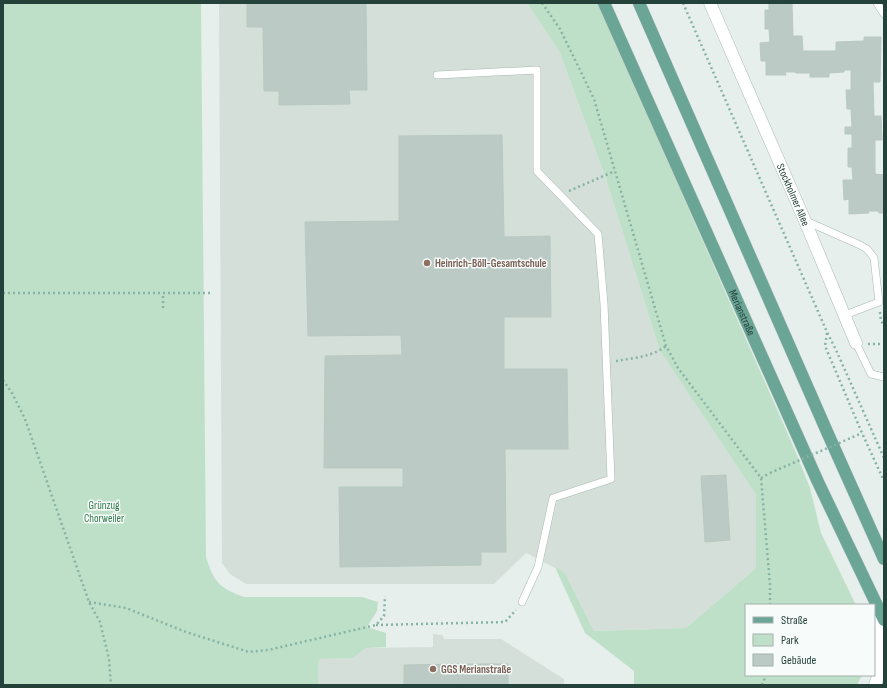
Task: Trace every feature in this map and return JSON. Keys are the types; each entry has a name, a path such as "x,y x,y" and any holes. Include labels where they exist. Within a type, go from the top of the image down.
{"main road":[{"name":"Merianstraße","path":"604,3 818,482 884,620"},
{"path":"639,3 884,559"}],"street":[{"name":"Stockholmer Allee","path":"710,3 805,221 856,343"},
{"path":"875,685 879,676 881,658 878,609"}],"lane":[{"path":"876,3 884,14"},
{"path":"437,75 537,70 537,171 598,234 604,304 611,479 553,498 538,568 522,602"},
{"path":"805,221 860,245 867,249 874,258 879,302 844,315"},
{"name":"Stockholmer Allee","path":"856,343 871,374 884,377"}],"path":[{"path":"542,3 560,29 594,99 666,346 678,368 761,478 770,585 770,604"},
{"path":"683,3 827,332 884,456"},
{"path":"560,194 615,172"},
{"path":"3,293 210,293"},
{"path":"163,293 163,308"},
{"path":"827,332 825,346 884,481"},
{"path":"606,362 646,356 660,351 666,346"},
{"path":"3,380 12,393 25,419 89,602 100,622 109,659 111,685"},
{"path":"761,478 862,433"},
{"path":"376,625 384,616 385,596"},
{"path":"89,602 126,608 186,632 249,652 268,650 376,625 505,622 522,602"}],"shaded area":[{"name":"Heinrich-Böll-Gesamtschule","path":"219,3 527,3 560,53 605,176 660,351 756,495 756,568 686,628 594,631 565,573 526,553 494,584 246,584 230,574 222,563"},
{"name":"GGS Merianstraße","path":"433,634 442,635 444,639 501,639 564,679 564,685 318,685 319,659 353,658 366,648 433,647"}],"green space":[{"name":"Grünzug Chorweiler","path":"3,3 201,3 206,557 212,573 219,583 223,587 244,597 362,597 378,602 377,611 367,627 386,633 386,647 366,648 353,658 319,659 318,685 3,685"},
{"path":"527,3 598,3 794,448 810,488 821,533 856,604 745,604 745,676 862,676 857,685 634,685 634,671 585,633 555,567 565,573 594,631 686,628 756,568 756,495 660,351 605,176 560,53"}],"building":[{"path":"247,3 366,3 367,90 349,90 350,104 279,105 279,91 264,91 263,27 247,27"},
{"path":"769,3 792,3 793,36 802,36 803,51 836,51 836,42 864,41 864,37 881,37 880,82 873,82 874,116 881,116 882,140 875,140 875,174 884,175 884,213 879,213 878,211 868,211 869,213 849,214 849,199 844,200 843,180 853,180 852,167 848,167 848,148 852,148 852,134 845,134 845,127 852,127 851,109 847,109 846,90 851,90 851,70 829,73 829,77 810,77 810,73 795,72 785,72 786,75 766,75 766,61 761,61 760,43 770,42 769,29 765,29 765,10 769,10"},
{"path":"502,135 504,237 550,236 551,317 504,317 504,369 567,369 568,449 505,449 506,552 481,552 481,565 340,567 339,487 403,487 403,468 324,468 325,356 402,355 401,335 308,336 305,222 399,221 399,136"},
{"path":"726,475 730,540 705,542 701,476"},
{"path":"458,664 508,664 508,685 458,685"},
{"path":"458,664 458,685 404,685 404,665"}],"place":[{"name":"Heinrich-Böll-Gesamtschule","path":"427,263"},
{"name":"GGS Merianstraße","path":"433,669"}]}
